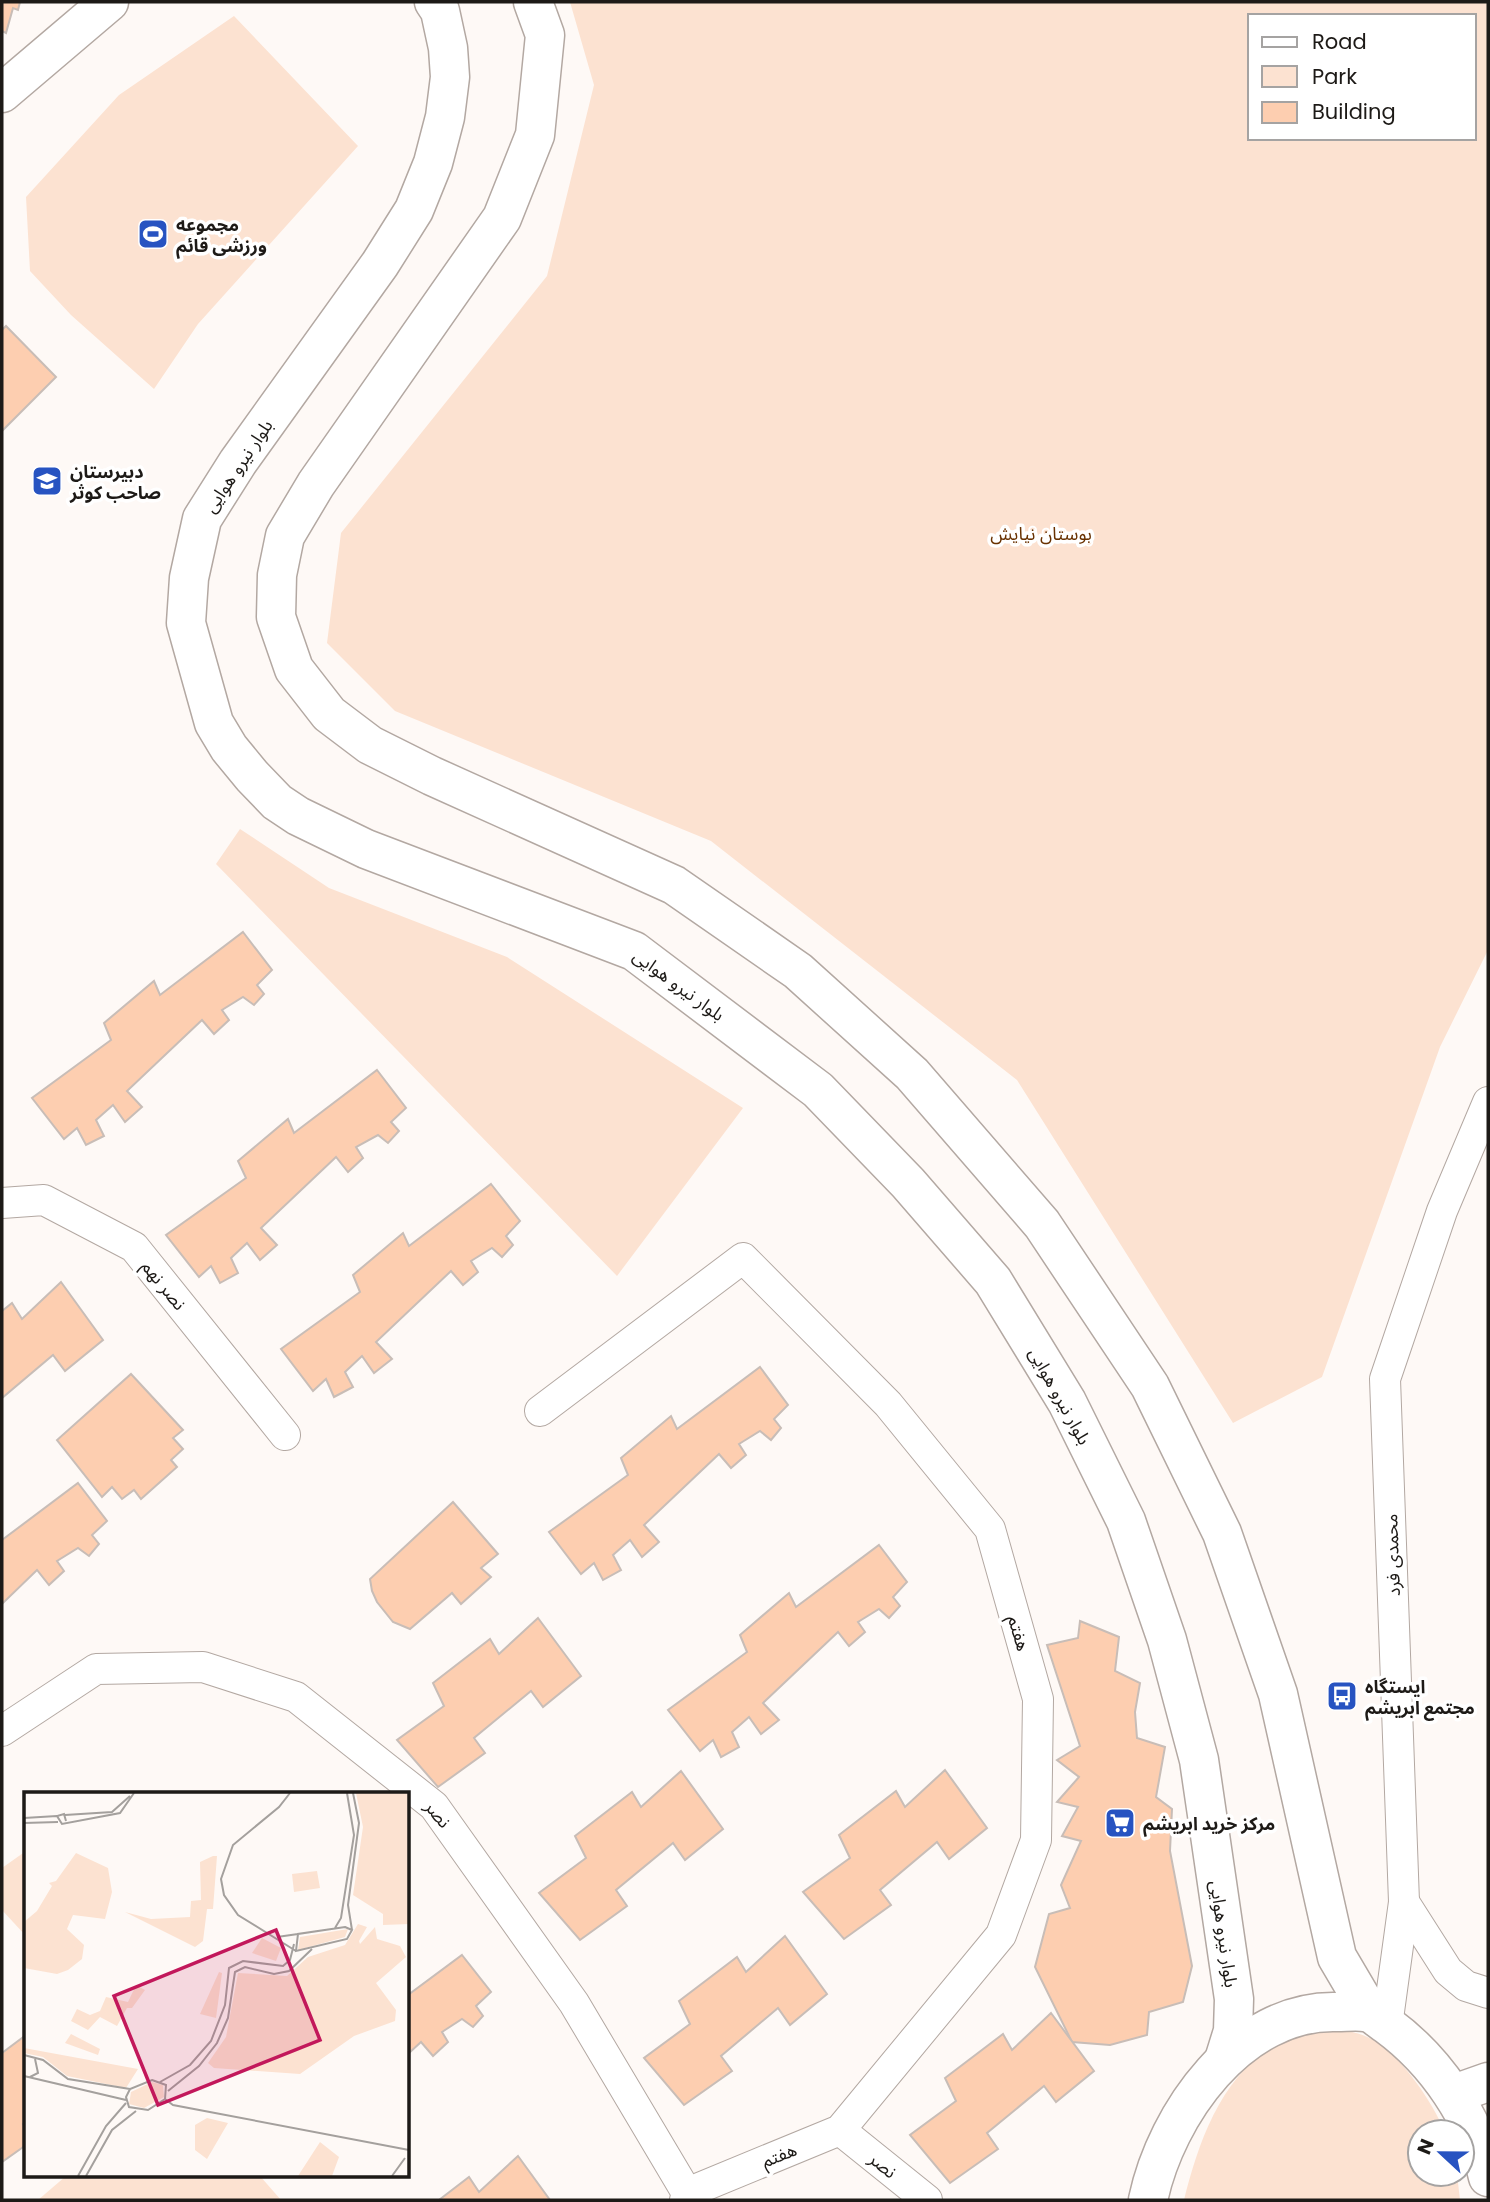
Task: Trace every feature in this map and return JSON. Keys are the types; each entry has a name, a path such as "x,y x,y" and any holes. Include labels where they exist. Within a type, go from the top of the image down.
{"main road":[{"name":"بلوار نیرو هوایی","path":"434,2 440,11 448,48 450,77 442,129 433,163 414,210 380,264 238,462 202,519 189,578 186,623 215,723 229,748 252,776 277,802 299,816 366,849 634,951 818,1090 908,1183 993,1281 1067,1402 1126,1521 1167,1640 1199,1760 1234,1999 1233,2031 1224,2060"},
{"path":"533,2 545,35 535,135 502,218 316,484 285,536 277,575 275,617 294,669 329,714 370,745 432,776 674,885 798,971 912,1074 1042,1224 1150,1386 1222,1533 1278,1694 1337,1958 1379,2019 1471,2088 1474,2136 1488,2177"},
{"path":"2,93 98,6"},
{"path":"1149,2200 1165,2145 1183,2113 1224,2060 1255,2036 1289,2018 1327,2012 1379,2019"}],"street":[{"name":"محمدی فرد","path":"1379,2019 1404,1902 1385,1379 1442,1211 1488,1102"},
{"name":"نصر نهم","path":"2,1203 44,1200 134,1247 285,1435"},
{"name":"هفتم","path":"540,1411 743,1258 888,1404 989,1529 1038,1699 1036,1840 1001,1935 840,2130 686,2197"},
{"name":"نصر","path":"2,1731 96,1669 203,1667 296,1696 434,1806 574,2003 686,2197"},
{"path":"1404,1902 1448,1970 1466,1986 1488,1993"},
{"name":"نصر","path":"840,2130 927,2200"}],"green space":[{"name":"بوستان نیایش","path":"570,2 1488,2 1488,950 1440,1047 1322,1377 1233,1423 1017,1080 711,841 395,711 327,643 341,533 547,276 594,85"},
{"name":"مجموعه ورزشی قائم","path":"234,16 358,146 198,324 154,389 71,315 30,271 26,197 119,95"},
{"path":"240,829 329,888 507,957 743,1108 617,1276 216,864"},
{"path":"24,1852 24,1934 2,1910 2,1868"},
{"path":"1322,2027 1349,2031 1375,2041 1396,2058 1425,2095 1438,2118 1406,2118 1406,2188 1459,2188 1460,2200 1184,2200 1205,2134 1226,2092 1257,2058 1293,2037"},
{"path":"64,2178 262,2178 281,2200 38,2200"}],"building":[{"path":"2,2 20,2 18,10 13,8 6,33 2,31"},
{"path":"6,326 56,377 2,431 2,330"},
{"path":"243,932 272,970 257,985 264,994 254,1005 243,997 222,1010 229,1020 214,1034 202,1020 127,1091 142,1107 125,1122 113,1105 96,1120 104,1136 86,1145 77,1128 64,1139 32,1098 111,1040 104,1023 154,981 160,995"},
{"path":"377,1070 406,1108 391,1122 399,1131 388,1143 378,1135 356,1147 363,1158 348,1172 336,1157 261,1228 277,1245 260,1260 247,1243 231,1258 238,1273 220,1283 211,1266 199,1277 166,1235 246,1178 238,1161 288,1119 294,1133"},
{"path":"491,1184 520,1221 506,1236 513,1245 502,1257 492,1248 471,1261 478,1272 463,1285 451,1271 376,1342 392,1359 374,1373 362,1356 345,1372 353,1387 334,1397 326,1379 313,1391 281,1349 360,1292 353,1275 403,1233 409,1246"},
{"path":"61,1282 103,1340 65,1371 53,1355 2,1398 2,1311 12,1303 22,1319"},
{"path":"760,1367 788,1405 774,1419 781,1428 771,1440 760,1431 739,1444 746,1455 731,1468 719,1454 644,1525 659,1542 642,1557 630,1540 613,1555 621,1570 603,1580 594,1563 581,1574 549,1532 628,1475 621,1458 671,1416 677,1429"},
{"path":"131,1374 183,1430 173,1438 183,1449 171,1460 177,1467 141,1499 134,1490 122,1499 112,1487 102,1497 57,1440"},
{"path":"78,1483 107,1521 92,1535 99,1544 89,1556 78,1548 57,1561 64,1571 49,1585 37,1570 2,1604 2,1540"},
{"path":"453,1502 498,1554 481,1568 491,1577 461,1604 452,1593 410,1629 393,1622 377,1602 370,1579"},
{"path":"879,1545 907,1582 893,1597 900,1606 889,1618 879,1609 858,1622 865,1632 849,1646 838,1632 763,1703 779,1720 761,1734 749,1717 732,1732 739,1747 721,1757 713,1740 700,1751 668,1710 747,1652 740,1635 789,1593 796,1607"},
{"path":"538,1618 581,1676 543,1707 531,1691 474,1738 485,1753 438,1787 397,1740 444,1706 433,1683 490,1639 499,1654"},
{"name":"مرکز خرید ابریشم","path":"1080,1621 1119,1637 1115,1671 1140,1683 1135,1712 1137,1738 1165,1747 1156,1797 1172,1809 1170,1851 1192,1966 1183,2002 1149,2012 1147,2035 1110,2045 1072,2042 1035,1967 1049,1914 1070,1908 1061,1885 1081,1841 1062,1836 1078,1807 1057,1802 1079,1777 1057,1760 1080,1746 1047,1645 1078,1638"},
{"path":"945,1770 987,1828 949,1859 937,1842 880,1890 891,1905 844,1939 803,1892 850,1858 839,1835 896,1791 905,1807"},
{"path":"681,1771 723,1829 685,1860 673,1843 616,1890 627,1906 580,1940 539,1893 586,1858 575,1836 632,1792 641,1807"},
{"path":"785,1936 827,1994 790,2025 778,2008 721,2056 732,2071 684,2105 644,2058 690,2024 679,2001 737,1957 746,1972"},
{"path":"462,1955 491,1992 476,2006 483,2016 473,2027 462,2019 442,2032 448,2042 433,2056 421,2042 410,2052 410,1994"},
{"path":"1051,2013 1094,2071 1056,2102 1044,2086 987,2133 998,2149 950,2183 910,2135 956,2101 945,2078 1003,2034 1012,2050"},
{"path":"24,2036 24,2146 2,2162 2,2053"},
{"path":"518,2156 550,2200 439,2200 469,2177 479,2192"}],"place":[{"name":"مجموعه ورزشی قائم","path":"153,234"},
{"name":"دبيرستان صاحب كوثر","path":"47,481"},
{"name":"ایستگاه مجتمع ابریشم","path":"1342,1696"},
{"name":"مرکز خرید ابریشم","path":"1120,1823"}]}
